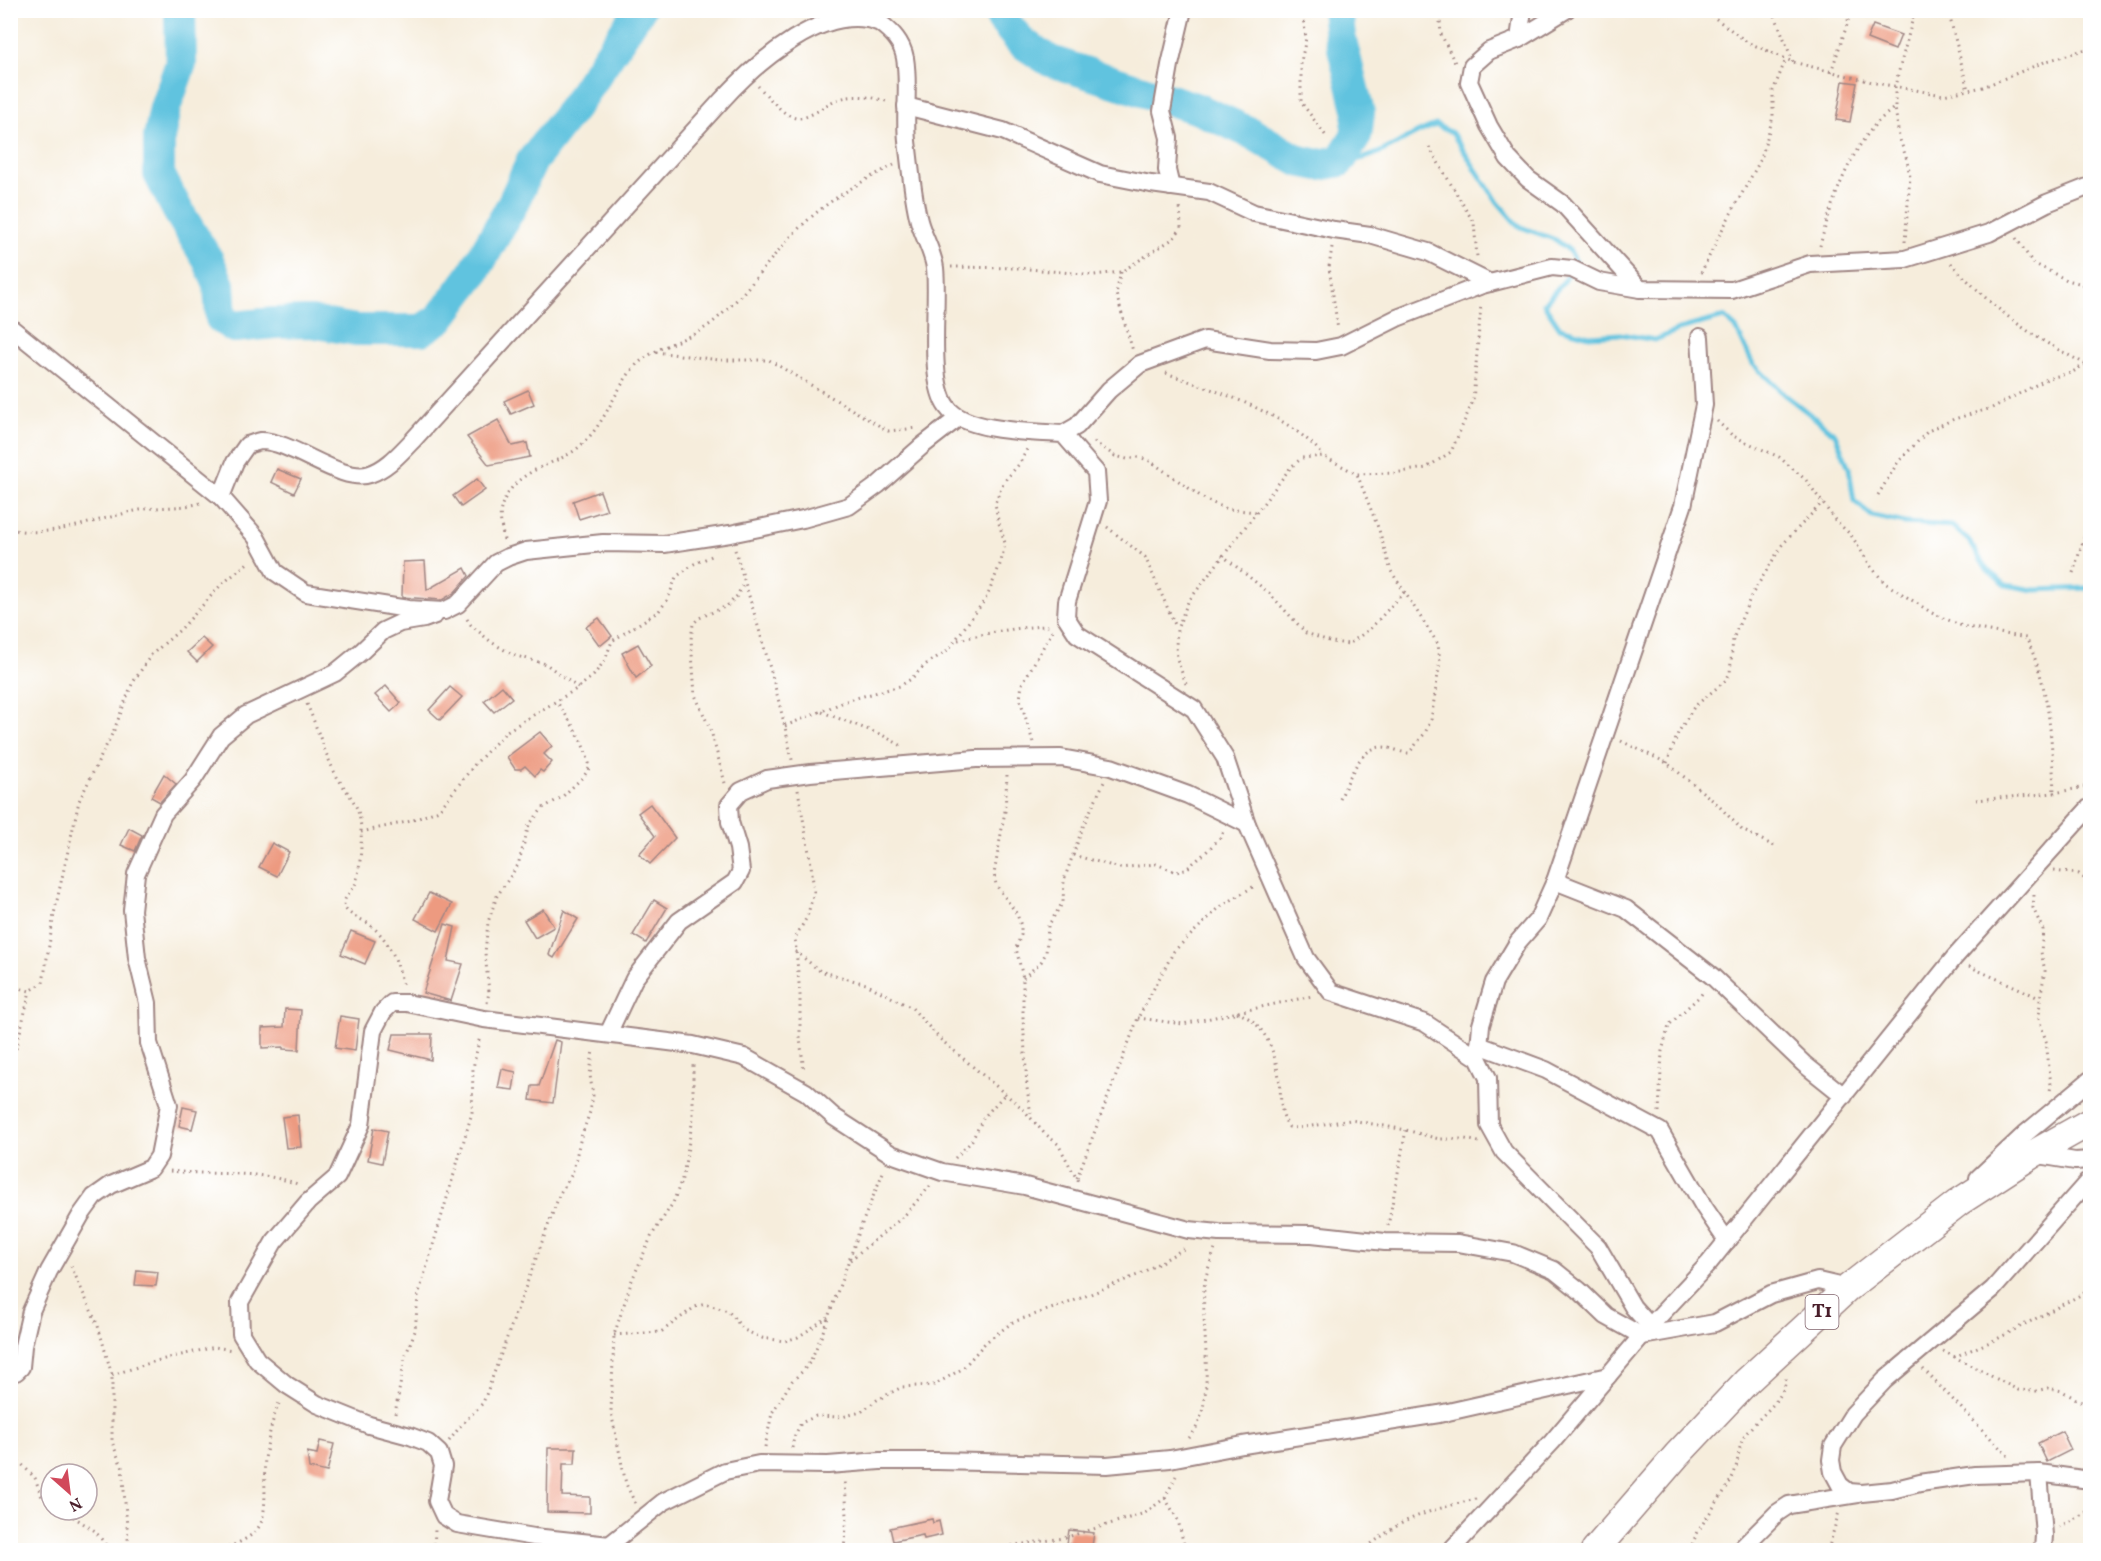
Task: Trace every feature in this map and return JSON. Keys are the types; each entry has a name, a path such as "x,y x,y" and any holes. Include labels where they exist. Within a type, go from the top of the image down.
{"highway":[{"name":"T1","path":"1595,1551 1677,1455 1746,1382 1848,1288 1959,1202 2033,1154 2091,1122"}],"street":[{"path":"1174,187 1167,170 1169,138 1162,111 1183,10"},
{"path":"1519,39 1523,10"},
{"path":"1566,10 1519,39 1489,51 1472,66 1469,82 1489,126 1508,158 1528,179 1563,204 1640,289"},
{"path":"221,497 235,462 247,445 261,441 289,449 351,475 368,475 389,464 771,48 816,21 844,12 872,17 894,33 905,57 906,136 909,158 919,220 935,267 935,347 939,388 953,422"},
{"path":"906,106 1002,131 1100,174 1209,192 1254,213 1370,236 1428,252 1484,282"},
{"path":"10,1372 16,1372 21,1367 31,1311 49,1271 93,1197 111,1185 151,1168 159,1156 169,1105 149,1043 148,1003 137,958 132,910 136,874 163,814 193,780 221,736 246,715 335,673 382,631 400,623 424,619 451,608 496,563 526,551 603,543 664,544 731,538 849,506 878,485 953,422 1008,431 1070,430 1088,417 1109,390 1140,364 1205,340 1270,350 1316,351 1341,346 1397,318 1484,282 1552,267 1572,269 1599,282 1640,289 1732,290 1810,264 1905,259 1989,233 2047,203 2091,186"},
{"path":"10,327 221,497 256,537 275,572 306,593 354,602 451,608"},
{"path":"1646,1331 1598,1247 1504,1152 1489,1125 1488,1078 1478,1051 1481,1025 1494,982 1518,942 1538,919 1555,881 1683,506 1704,405 1700,337"},
{"path":"1070,430 1096,472 1098,501 1067,601 1066,616 1077,634 1194,709 1225,758 1247,824 1306,958 1331,992 1425,1023 1478,1051 1546,1070 1660,1131 1704,1207 1727,1241"},
{"path":"602,1033 634,979 679,921 735,882 741,871 738,848 730,822 729,805 741,791 767,779 976,759 1061,758 1111,767 1188,795 1247,824"},
{"path":"1450,1551 1552,1442 1646,1331 1709,1263 1954,958 2091,807"},
{"path":"1555,881 1626,909 1712,976 1804,1064 1844,1096"},
{"path":"1608,1376 1439,1414 1178,1457 1107,1465 937,1461 759,1464 725,1471 663,1502 606,1548 458,1524 444,1515 437,1501 443,1466 439,1454 428,1443 369,1425 317,1404 287,1385 257,1359 241,1334 240,1302 273,1242 318,1193 337,1177 361,1125 373,1031 383,1012 392,1004 407,1003 484,1019 693,1044 744,1057 806,1092 834,1117 891,1154 942,1172 1025,1186 1189,1230 1216,1233 1312,1234 1385,1242 1458,1243 1512,1253 1554,1270 1606,1316 1646,1331 1714,1323 1771,1294 1818,1281 1848,1288"},
{"path":"1959,1202 1974,1182 2091,1080"},
{"path":"2033,1154 2075,1161 2091,1161"},
{"path":"1862,1493 1849,1492 1840,1485 1833,1472 1831,1460 1833,1446 1853,1414 1885,1380 1993,1289 2091,1179"},
{"path":"1740,1551 1777,1513 1789,1505 1975,1475 2032,1473 2091,1480"},
{"path":"2032,1473 2044,1543"}],"path":[{"path":"1302,10 1306,38 1300,62 1301,102 1326,136"},
{"path":"1439,10 1441,34 1452,61 1469,82"},
{"path":"1708,10 1711,15 1747,42 1793,62 1895,86 1943,94 1983,87 2047,61 2091,48"},
{"path":"1773,10 1793,62"},
{"path":"1831,72 1848,22 1849,10"},
{"path":"1905,259 1910,177 1899,138 1895,86 1915,10"},
{"path":"1948,10 1968,90"},
{"path":"1692,291 1761,159 1773,117 1773,91 1786,59"},
{"path":"746,74 786,114 796,118 810,115 838,99 876,98 906,106"},
{"path":"1810,264 1820,246 1835,195 1857,153 1874,127 1895,107"},
{"path":"1121,272 1116,294 1132,349 1140,364 1219,392 1250,406 1285,424 1312,442 1323,456 1357,474 1394,473 1426,468 1451,452 1473,401 1484,282 1474,223 1429,147"},
{"path":"508,557 499,512 512,488 534,470 578,449 596,430 632,370 654,352 707,326 724,312 809,219 860,182 909,158"},
{"path":"935,267 1018,268 1094,275 1121,272 1174,238 1181,228 1182,215 1174,187"},
{"path":"2007,224 2033,263 2067,280 2091,286"},
{"path":"1334,230 1329,267 1341,346"},
{"path":"1938,249 1977,292 2007,318 2044,342 2088,365"},
{"path":"654,352 719,360 769,360 888,431 953,422"},
{"path":"1878,495 1898,462 1928,431 1954,419 1992,408 2049,378 2071,373 2088,365"},
{"path":"1704,405 1732,436 1779,457 1806,480 1835,520 1851,535 1872,568 1885,583 1932,613 1962,626 2026,638 2033,651 2039,672 2052,737 2054,793"},
{"path":"1070,430 1115,456 1127,459 1138,457 1150,461 1206,500 1227,509 1256,512"},
{"path":"785,726 849,700 900,686 948,650 987,597 1001,561 1005,543 995,503 1003,483 1020,463 1036,432"},
{"path":"1194,709 1177,659 1177,628 1188,602 1291,467 1302,458 1323,456"},
{"path":"1340,799 1352,773 1365,754 1378,747 1409,753 1425,733 1431,720 1440,661 1438,644 1391,571 1379,530 1357,474"},
{"path":"10,530 26,533 75,527 141,510 185,508 221,497"},
{"path":"1667,763 1678,733 1694,707 1726,680 1730,673 1733,639 1751,596 1782,545 1823,502"},
{"path":"1094,516 1145,557 1177,628"},
{"path":"2073,573 2091,519"},
{"path":"361,832 411,821 439,810 475,764 507,731 578,688 594,675 605,660 612,641 659,611 668,598 676,577 694,564 711,557 731,538 785,726 811,864 814,892 807,917 795,938 800,995 800,1038 806,1092"},
{"path":"10,1059 15,1053 30,991 43,983 56,904 79,801 114,730 132,684 151,656 181,629 221,585 263,550"},
{"path":"1222,555 1269,593 1306,633 1332,642 1349,644 1370,629 1405,591"},
{"path":"729,805 721,763 711,731 695,695 691,639 693,624 699,618 727,606 737,596 744,580"},
{"path":"451,608 491,642 513,655 546,664 578,688"},
{"path":"956,640 1034,626 1056,626 1022,684 1020,699 1037,758"},
{"path":"301,688 333,770 355,801 361,832 356,881 344,906 346,910 369,924 388,944 398,966 407,1003"},
{"path":"394,1432 395,1407 405,1357 415,1331 418,1296 472,1113 473,1068 489,992 485,953 488,922 497,896 518,865 529,825 543,808 562,798 590,767 575,727 556,701"},
{"path":"820,711 882,735 906,748 924,764"},
{"path":"1605,735 1636,747 1667,763 1716,803 1742,830 1776,847"},
{"path":"1009,758 1005,812 994,874 996,885 1017,914 1021,926 1021,935 1016,948 1023,978 1027,1088 1031,1116 1035,1124 1058,1144 1088,1203"},
{"path":"1023,978 1041,962 1046,953 1048,926 1063,902 1064,880 1084,824 1111,767"},
{"path":"1976,800 2054,793 2091,786"},
{"path":"1073,855 1120,868 1156,864 1176,872 1185,870 1220,838 1231,816"},
{"path":"2052,870 2079,873 2091,884"},
{"path":"1077,1178 1138,1018 1174,951 1220,907 1270,876"},
{"path":"2036,889 2033,908 2043,930 2041,952 2045,971 2039,1019 2046,1041 2051,1085 2046,1117"},
{"path":"795,951 820,971 866,984 912,1008 940,1039 1031,1116"},
{"path":"1954,958 2040,999"},
{"path":"1660,1131 1659,1098 1662,1051 1669,1025 1701,995 1712,976"},
{"path":"10,986 30,991"},
{"path":"1138,1018 1184,1024 1331,992"},
{"path":"1237,1012 1254,1022 1266,1039 1276,1060 1281,1111 1289,1127 1298,1128 1351,1120 1406,1130 1439,1139 1465,1139 1480,1142 1504,1152"},
{"path":"439,1454 462,1424 483,1403 560,1193 572,1174 593,1096 590,1075 602,1033"},
{"path":"643,1518 626,1484 610,1412 614,1335 632,1280 652,1235 673,1203 683,1176 693,1118 693,1044"},
{"path":"849,1261 903,1217 971,1142 984,1117 1005,1094"},
{"path":"1385,1242 1406,1130"},
{"path":"759,1464 772,1413 792,1381 810,1362 891,1154"},
{"path":"151,1168 196,1174 253,1175 285,1179 318,1193"},
{"path":"982,1551 1064,1538 1145,1513 1165,1498 1178,1457 1193,1433 1203,1409 1206,1374 1204,1287 1216,1233"},
{"path":"789,1465 794,1437 801,1423 816,1416 842,1417 861,1412 902,1388 934,1385 962,1370 986,1342 1013,1322 1140,1274 1216,1233"},
{"path":"62,1248 98,1326 112,1375 112,1442 122,1467 129,1551"},
{"path":"1954,1357 1997,1339 2091,1290"},
{"path":"614,1335 660,1332 695,1307 705,1304 728,1311 744,1330 762,1338 785,1341 798,1337 828,1317"},
{"path":"1930,1341 1954,1357 2018,1390 2048,1388 2062,1390 2091,1407"},
{"path":"1690,1551 1700,1527 1738,1465 1743,1438 1772,1406 1786,1382 1786,1344"},
{"path":"112,1375 156,1361 215,1347 235,1350 257,1359"},
{"path":"1911,1358 2032,1473"},
{"path":"223,1551 251,1536 264,1517 265,1460 274,1416 287,1385"},
{"path":"10,1452 34,1478 39,1490"},
{"path":"844,1464 847,1516 844,1551"},
{"path":"1361,1551 1405,1521 1439,1508 1506,1492"},
{"path":"1828,1551 1838,1519 1841,1497"},
{"path":"1165,1498 1178,1521 1185,1551"},
{"path":"2044,1543 2091,1510"},
{"path":"81,1522 95,1531 110,1551"}],"building":[{"path":"1873,25 1901,35 1895,50 1867,39"},
{"path":"1843,81 1857,83 1850,122 1836,120"},
{"path":"528,390 534,404 511,414 504,401"},
{"path":"498,420 512,446 527,443 530,457 489,465 467,437"},
{"path":"277,469 301,479 294,493 271,482"},
{"path":"477,479 485,490 461,507 453,496"},
{"path":"600,491 607,510 579,519 573,501"},
{"path":"425,561 427,590 465,568 469,576 454,593 442,600 402,597 403,562"},
{"path":"599,618 612,636 600,646 586,627"},
{"path":"202,638 212,647 197,662 187,652"},
{"path":"638,644 651,666 636,678 622,653"},
{"path":"386,686 401,703 391,712 375,695"},
{"path":"502,686 512,698 494,712 484,701"},
{"path":"450,687 462,697 440,720 429,710"},
{"path":"540,732 552,746 544,754 552,762 543,772 540,770 535,776 525,766 515,769 507,757"},
{"path":"164,774 176,784 160,802 151,797"},
{"path":"650,804 675,838 650,864 639,854 655,836 638,813"},
{"path":"129,828 142,835 135,851 121,845"},
{"path":"272,843 289,852 277,876 259,867"},
{"path":"429,893 452,904 438,931 415,919"},
{"path":"654,900 667,908 646,943 633,935"},
{"path":"543,909 554,927 535,938 524,920"},
{"path":"564,910 578,919 554,958 549,955"},
{"path":"445,924 455,927 448,961 463,964 451,1001 423,993"},
{"path":"351,931 375,941 365,964 341,954"},
{"path":"285,1009 301,1010 299,1050 283,1049 283,1047 262,1048 262,1028 284,1027"},
{"path":"340,1016 359,1019 355,1051 335,1048"},
{"path":"394,1034 432,1034 431,1060 390,1050"},
{"path":"555,1040 561,1042 553,1103 530,1100 532,1086 539,1086"},
{"path":"502,1069 516,1072 513,1090 498,1088"},
{"path":"183,1107 197,1110 192,1129 179,1126"},
{"path":"298,1115 301,1147 286,1148 282,1117"},
{"path":"374,1128 388,1131 382,1163 368,1160"},
{"path":"137,1270 158,1272 156,1286 135,1285"},
{"path":"2062,1431 2071,1450 2047,1462 2038,1443"},
{"path":"320,1441 334,1444 327,1472 309,1468 307,1452 317,1454"},
{"path":"548,1448 576,1448 575,1464 563,1464 562,1496 590,1497 590,1513 547,1512"},
{"path":"932,1519 933,1523 939,1521 942,1535 924,1539 923,1535 893,1541 890,1528"},
{"path":"1069,1530 1094,1533 1092,1546 1067,1544"}],"waterway":[{"path":"180,10 181,63 165,108 159,138 159,174 178,211 208,260 219,285 221,318 234,327 311,322 356,330 422,330 440,318 474,272 511,207 532,161 574,107 639,10"},
{"path":"999,10 1002,19 1021,42 1050,61 1198,109 1251,133 1299,161 1319,165 1340,161 1356,136 1359,113 1340,36 1337,10"},
{"path":"1340,161 1365,158 1436,125 1452,133 1496,200 1518,226 1556,240 1570,251 1576,262 1565,280 1544,304 1560,328 1589,336 1620,334 1655,340 1683,328 1724,317 1736,328 1753,364 1784,394 1835,434 1849,468 1854,501 1872,516 1905,523 1952,526 1969,541 1987,570 2006,585 2034,590 2090,588"}]}
